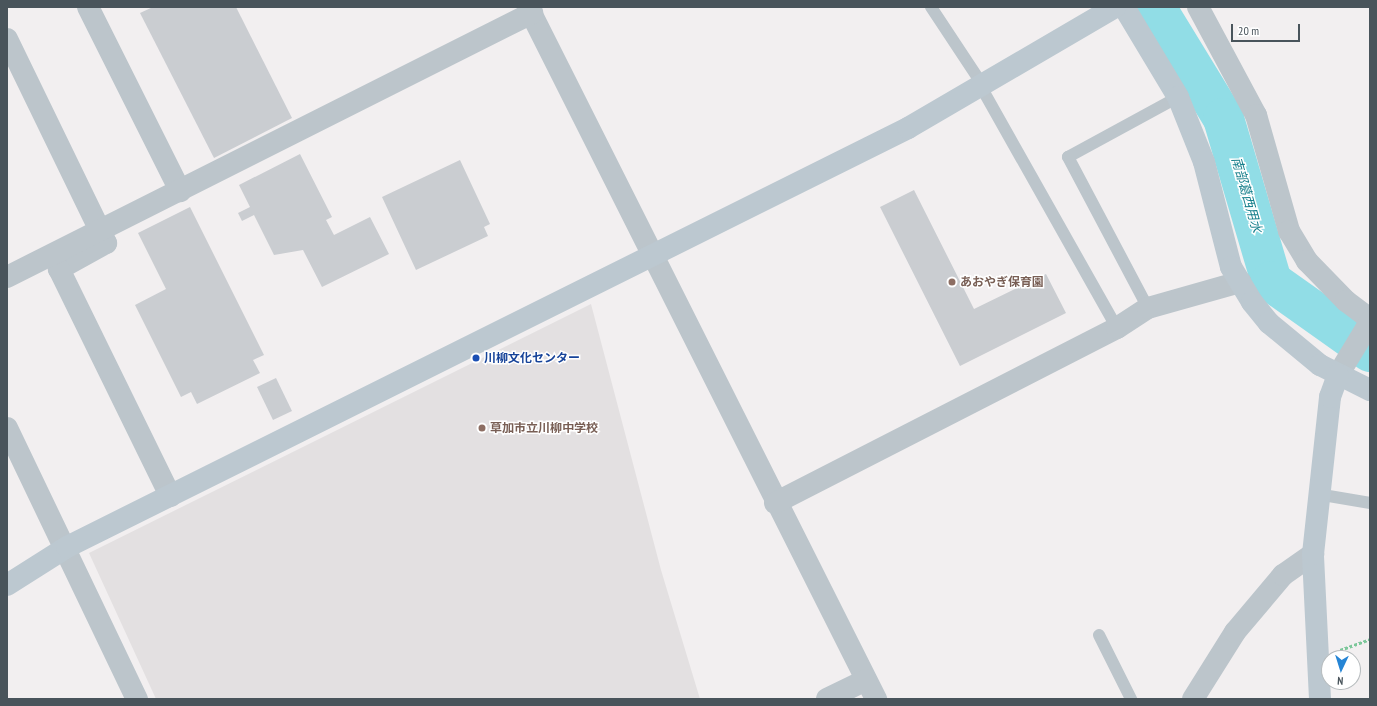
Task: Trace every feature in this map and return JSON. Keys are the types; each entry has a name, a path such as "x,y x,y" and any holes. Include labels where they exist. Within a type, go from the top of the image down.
{"street":[{"path":"88,7 180,191"},
{"path":"7,585 67,547 653,257 908,128 1115,7"},
{"path":"1124,7 1178,97 1204,162 1231,267 1240,282 1269,323 1370,390"},
{"path":"1198,7 1256,115 1289,231 1307,261 1369,323 1340,371 1330,397 1317,494 1313,554 1320,699"},
{"path":"7,277 180,191 530,10 775,502 876,699"},
{"path":"7,39 106,243 59,269 170,496"},
{"path":"775,502 1117,328 1148,308 1240,282"},
{"path":"7,428 67,547 136,699"},
{"path":"1193,699 1235,632 1278,580 1313,554"},
{"path":"827,699 866,680"}],"lane":[{"path":"931,7 981,85 1117,328"},
{"path":"1148,308 1068,157 1178,97"},
{"path":"1317,494 1370,503"},
{"path":"1099,635 1131,699"}],"path":[{"path":"1319,656 1370,639"}],"shaded area":[{"name":"草加市立川柳中学校","path":"591,304 661,570 700,699 156,699 89,553"}],"building":[{"path":"153,7 236,7 292,118 214,158 140,13"},
{"path":"300,154 332,217 326,220 334,235 370,217 389,254 322,287 303,250 274,255 254,215 242,221 238,213 250,207 239,185"},
{"path":"460,160 490,224 484,227 488,236 416,270 382,197"},
{"path":"914,190 974,309 1046,274 1066,313 960,366 880,207"},
{"path":"190,207 264,355 253,360 260,373 197,404 191,392 181,397 135,305 166,289 138,233"},
{"path":"276,378 292,411 273,420 257,387"}],"waterway":[{"name":"南部葛西用水","path":"1155,7 1223,118 1271,281 1370,351"}],"place":[{"name":"あおやぎ保育園","path":"952,282"},
{"name":"川柳文化センター","path":"476,358"},
{"name":"草加市立川柳中学校","path":"482,428"}]}
